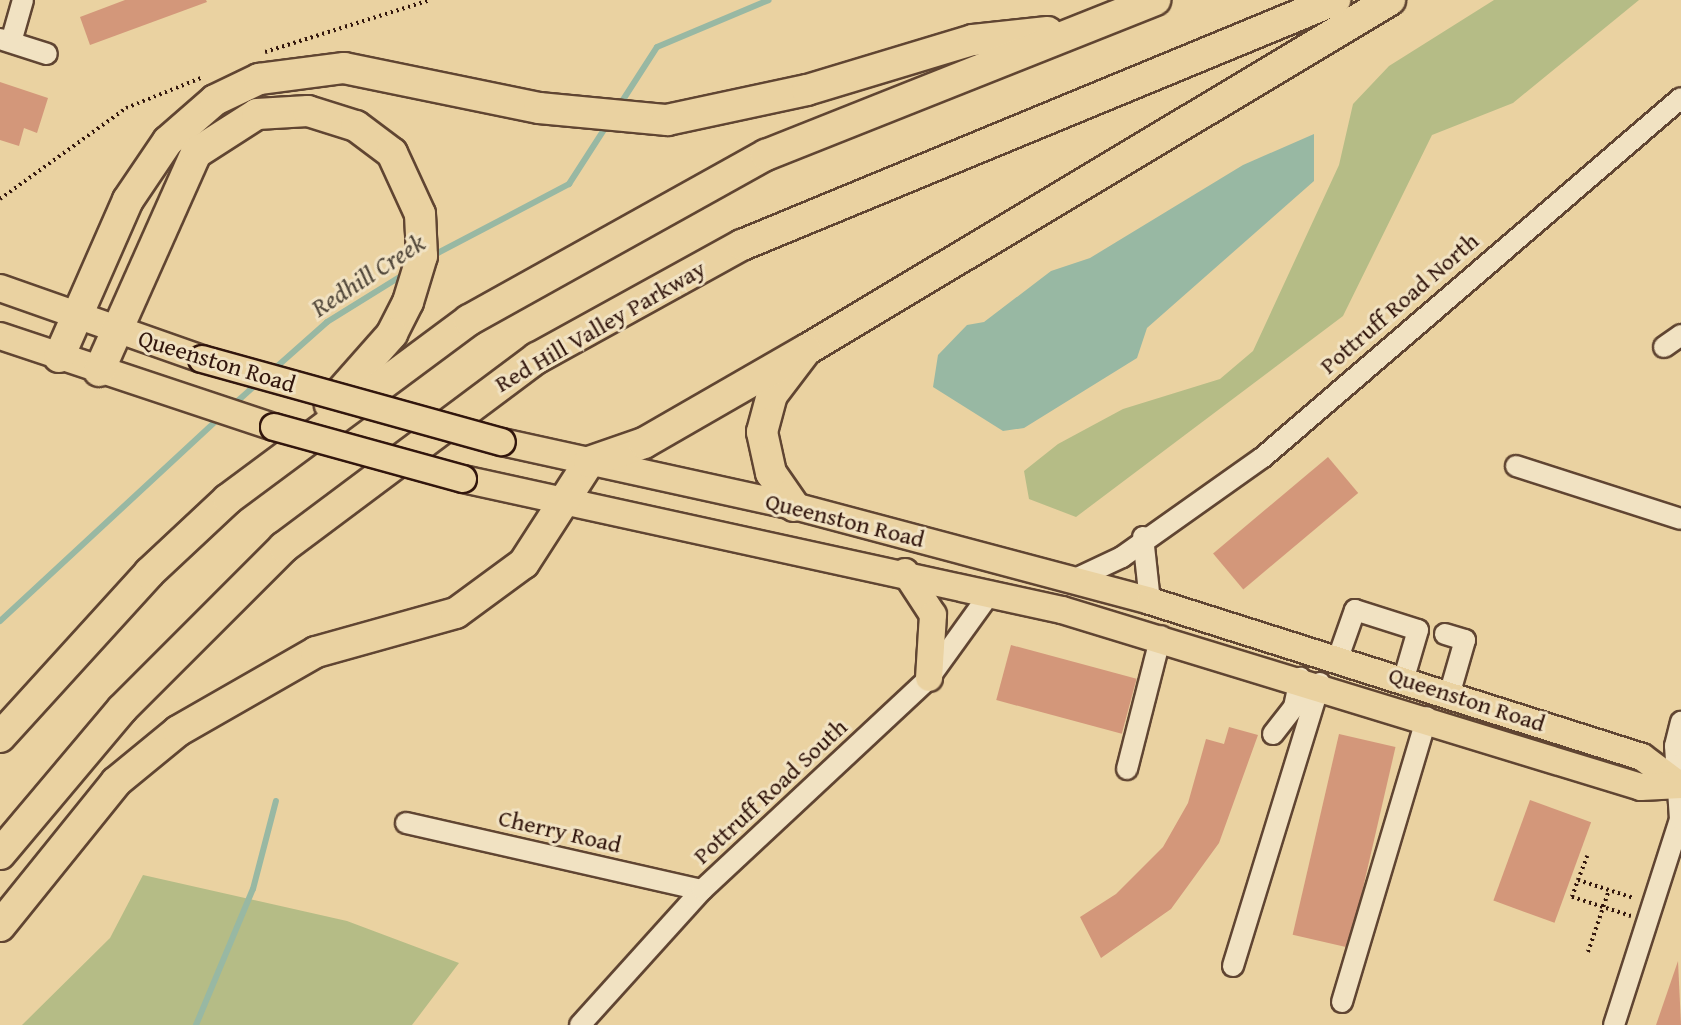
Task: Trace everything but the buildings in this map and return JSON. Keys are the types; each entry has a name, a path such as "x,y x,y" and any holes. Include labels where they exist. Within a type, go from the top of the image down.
{"highway":[{"path":"0,737 149,573 295,445 469,320 643,219 766,155 1155,0"},
{"name":"Red Hill Valley Parkway","path":"0,854 122,709 284,547 537,358 742,245 1335,0"},
{"path":"0,926 116,782 178,731 316,652 456,613 524,563 565,506 589,462 644,443 806,350 1390,0"},
{"path":"59,357 128,200 168,141 237,88 344,68 539,108 667,120 807,90 973,40 1086,28"},
{"path":"99,371 182,172 225,129 257,114 308,111 356,126 392,153 420,214 422,256 408,302 392,334 295,445"},
{"path":"794,506 771,473 762,432 772,395 806,350"}],"main road":[{"name":"Queenston Road","path":"0,288 202,359 502,442 794,506 1150,601 1450,692 1642,757 1679,785"},
{"name":"Queenston Road","path":"0,336 160,392 463,479 565,506 905,572 991,592 1161,636 1310,680 1641,787 1679,785"},
{"path":"905,572 933,615 929,678"}],"street":[{"path":"23,0 6,40 47,54"},
{"name":"Pottruff Road North","path":"1073,580 1122,557 1143,537 1262,458 1681,98"},
{"path":"1516,466 1681,519"},
{"path":"1143,537 1150,601"},
{"name":"Pottruff Road South","path":"580,1025 702,890 929,678 991,592"},
{"path":"1338,658 1355,610 1418,630 1404,678"},
{"path":"1445,634 1465,640 1450,692"},
{"path":"1127,769 1161,636"},
{"path":"1273,734 1310,680"},
{"path":"1233,966 1310,680"},
{"path":"1342,1002 1427,717"},
{"path":"1614,1025 1680,819 1681,722"},
{"name":"Cherry Road","path":"406,823 702,890"}],"path":[{"path":"1587,856 1572,897 1603,907 1649,913"},
{"path":"1578,880 1609,890 1649,913"},
{"path":"1588,952 1609,890"}],"green space":[{"path":"1494,0 1639,0 1513,103 1432,135 1343,316 1076,517 1029,499 1024,471 1058,444 1123,409 1220,379 1253,351 1339,165 1353,104 1389,66"},
{"path":"143,875 347,921 459,963 412,1025 22,1025 110,938"}],"shaded area":[{"path":"1314,134 1314,181 1147,328 1137,358 1024,428 1003,431 933,387 938,355 967,325 984,322 1051,271 1090,258 1243,165"}],"waterway":[{"name":"Redhill Creek","path":"619,106 657,47 769,0"},
{"name":"Redhill Creek","path":"432,256 569,184 607,125"},
{"name":"Redhill Creek","path":"273,370 327,322 406,273"},
{"name":"Redhill Creek","path":"231,407 259,382"},
{"path":"0,621 220,417"},
{"path":"196,1025 253,889 276,801"}]}
